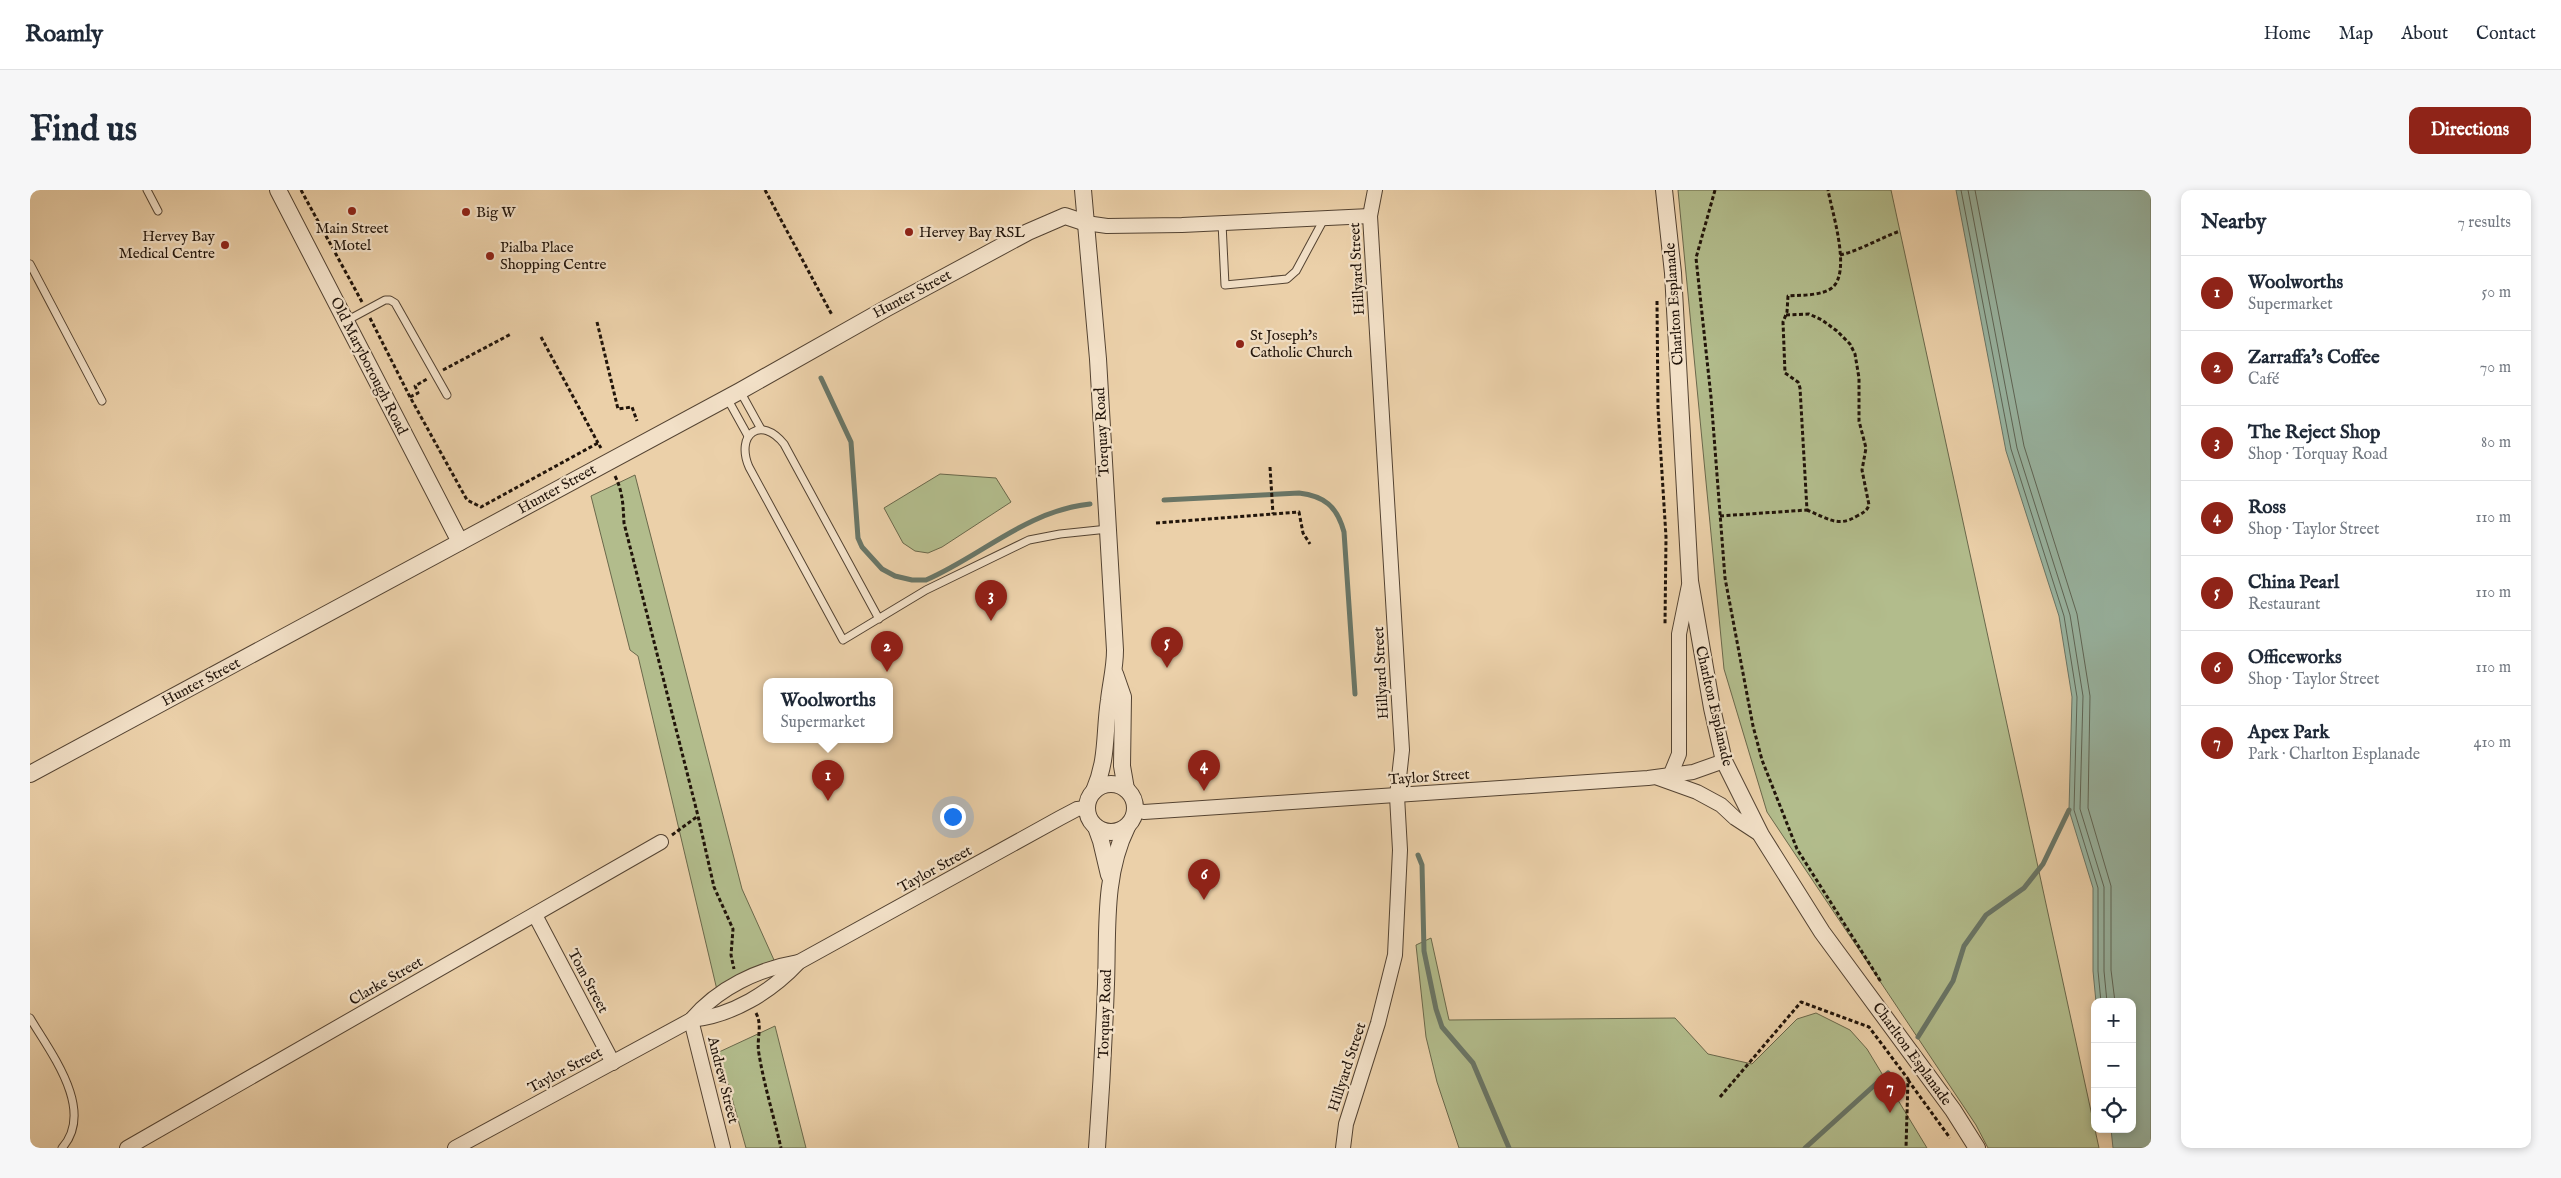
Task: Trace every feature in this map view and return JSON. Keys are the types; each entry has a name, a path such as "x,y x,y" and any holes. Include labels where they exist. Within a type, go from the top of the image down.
{"street":[{"name":"Old Maryborough Road","path":"278,190 460,542"},
{"name":"Torquay Road","path":"1083,190 1098,359 1115,674 1109,700 1108,733 1103,764 1094,791"},
{"name":"Hillyard Street","path":"1344,1148 1346,1124 1378,1023 1395,955 1400,850 1397,796 1402,750 1370,216 1375,190"},
{"name":"Charlton Esplanade","path":"1664,190 1673,273 1690,581 1712,708 1724,761 1761,834 1822,932 1942,1096 1977,1148"},
{"name":"Hunter Street","path":"30,774 733,395 878,312 1060,217 1065,216 1086,223"},
{"path":"1086,223 1107,226 1370,216"},
{"path":"1690,581 1679,634 1679,754 1663,776 1721,805 1735,818 1761,834"},
{"name":"Torquay Road","path":"1115,674 1123,697 1122,766 1126,789"},
{"name":"Taylor Street","path":"1135,810 1144,812 1397,796 1663,776 1693,772 1724,761"},
{"path":"1113,784 1126,789 1131,795 1135,810 1127,827 1112,833 1096,828 1088,816 1087,808 1094,791 1099,787 1113,784"},
{"name":"Taylor Street","path":"691,1020 710,1018 750,999 777,984 799,962 1060,818 1077,809 1087,808"},
{"name":"Torquay Road","path":"1097,1148 1102,1097 1110,880 1120,841 1127,827"},
{"name":"Torquay Road","path":"1096,828 1110,880"},
{"name":"Clarke Street","path":"127,1148 661,842"},
{"name":"Tom Street","path":"535,914 613,1064"},
{"name":"Taylor Street","path":"455,1148 691,1020 717,995 741,982 780,965 799,962"},
{"name":"Andrew Street","path":"691,1020 723,1148"}],"lane":[{"path":"147,190 158,211"},
{"path":"1222,223 1225,285 1287,279 1296,271 1324,219"},
{"path":"30,264 102,401"},
{"path":"346,321 390,300 400,310 447,395"},
{"path":"733,395 761,429 770,431 784,444 879,619"},
{"path":"733,395 748,436"},
{"path":"761,429 748,436 744,444 743,454 844,640 926,590 1028,540 1060,534 1108,529"},
{"path":"30,1018 59,1068 71,1093 76,1110 73,1128 62,1148"}],"path":[{"path":"765,190 832,315"},
{"path":"1715,190 1696,258 1725,578 1753,726 1762,760 1798,849 1882,984"},
{"path":"1807,510 1800,388 1798,382 1785,373 1783,322 1788,296 1820,292 1833,288 1840,275 1840,254 1828,190"},
{"path":"1840,254 1856,251 1871,242 1900,231"},
{"path":"1657,292 1658,409 1666,537 1664,632"},
{"path":"1720,516 1807,510 1840,523 1847,522 1867,510 1869,505 1862,470 1866,448 1858,421 1858,361 1850,344 1822,320 1809,314 1785,316"},
{"path":"597,322 618,409 632,407 638,421"},
{"path":"410,398 418,393 415,386 511,334"},
{"path":"542,337 598,443"},
{"path":"608,461 621,488 624,501 624,523 698,816 714,887 733,928 732,964 741,982"},
{"path":"1270,467 1273,514"},
{"path":"1156,523 1299,512 1303,533 1310,544"},
{"path":"661,842 698,816"},
{"path":"750,999 760,1019 759,1054 781,1148"},
{"path":"1720,1097 1802,1002 1869,1027 1954,1145"},
{"path":"1906,1148 1908,1079"}],"green space":[{"path":"1678,190 1891,190 2091,1111 2091,1133 2096,1133 2099,1148 1988,1148 1976,1125 1767,812 1724,669"},
{"path":"940,474 996,478 1011,502 942,547 928,553 915,551 903,543 884,508"},
{"path":"635,475 742,889 774,960 717,990 638,656 630,650 591,496"},
{"path":"1431,938 1449,1020 1675,1018 1708,1054 1752,1064 1797,1019 1816,1013 1850,1030 1867,1049 1927,1148 1459,1148 1437,1082 1426,1037 1416,945"},
{"path":"775,1026 806,1148 746,1148 719,1052"}],"water":[{"path":"1956,190 2151,190 2151,1148 2113,1148 2111,1133 2136,1133 2136,998 2096,998 2093,971 2093,888 2069,810 2072,697 2059,616 2006,451"}],"waterway":[{"path":"821,378 851,442 858,538 862,547 882,569 895,576 912,580 926,580 967,559 1005,535 1045,515 1067,508 1090,504"},
{"path":"1164,500 1299,493 1316,497 1333,509 1338,515 1344,532 1355,694"},
{"path":"1918,1037 1953,981 1964,946 1986,915 2024,888 2043,864 2069,810"},
{"path":"1418,855 1422,865 1424,951 1436,1009 1442,1027 1473,1063 1509,1148"},
{"path":"1805,1148 1888,1073"}],"place":[{"name":"Main Street Motel","path":"352,211"},
{"name":"Big W","path":"466,212"},
{"name":"Hervey Bay RSL","path":"909,232"},
{"name":"Hervey Bay Medical Centre","path":"225,245"},
{"name":"Pialba Place Shopping Centre","path":"490,256"},
{"name":"St Joseph's Catholic Church","path":"1240,344"},
{"name":"The Reject Shop","path":"991,621"},
{"name":"China Pearl","path":"1167,668"},
{"name":"Zarraffa's Coffee","path":"887,672"},
{"name":"Ross","path":"1204,791"},
{"name":"Woolworths","path":"828,801"},
{"name":"Officeworks","path":"1204,900"},
{"name":"Apex Park","path":"1890,1113"}]}
